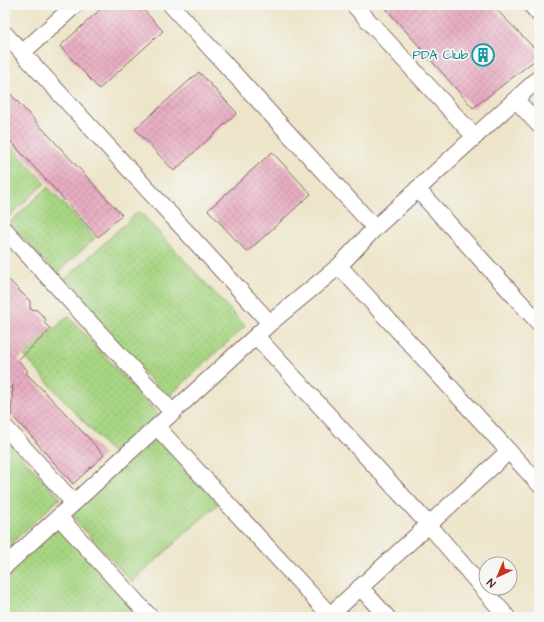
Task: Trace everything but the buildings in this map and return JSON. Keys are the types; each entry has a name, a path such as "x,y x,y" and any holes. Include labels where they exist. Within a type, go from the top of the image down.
{"street":[{"path":"22,53 75,5"},
{"path":"171,5 375,228"},
{"path":"354,5 475,137"},
{"path":"531,5 539,14"},
{"path":"5,34 270,324"},
{"path":"5,566 256,336 339,266 375,228 539,78"},
{"path":"516,100 539,125"},
{"path":"418,189 539,323"},
{"path":"5,230 173,413"},
{"path":"339,266 539,484"},
{"path":"256,336 428,525 507,617"},
{"path":"5,427 74,503"},
{"path":"157,427 329,616 509,451"},
{"path":"59,517 150,617"},
{"path":"360,587 387,617"}],"green space":[{"path":"5,140 45,183 6,219 5,218"},
{"path":"48,187 95,238 56,274 9,223"},
{"path":"139,211 245,326 167,398 61,283"},
{"path":"68,316 159,415 114,455 24,356"},
{"path":"157,433 220,502 132,582 69,513"},
{"path":"5,438 60,498 5,549"},
{"path":"59,525 143,617 5,617 5,575"}],"place":[{"name":"PDA Club","path":"483,55"}]}
